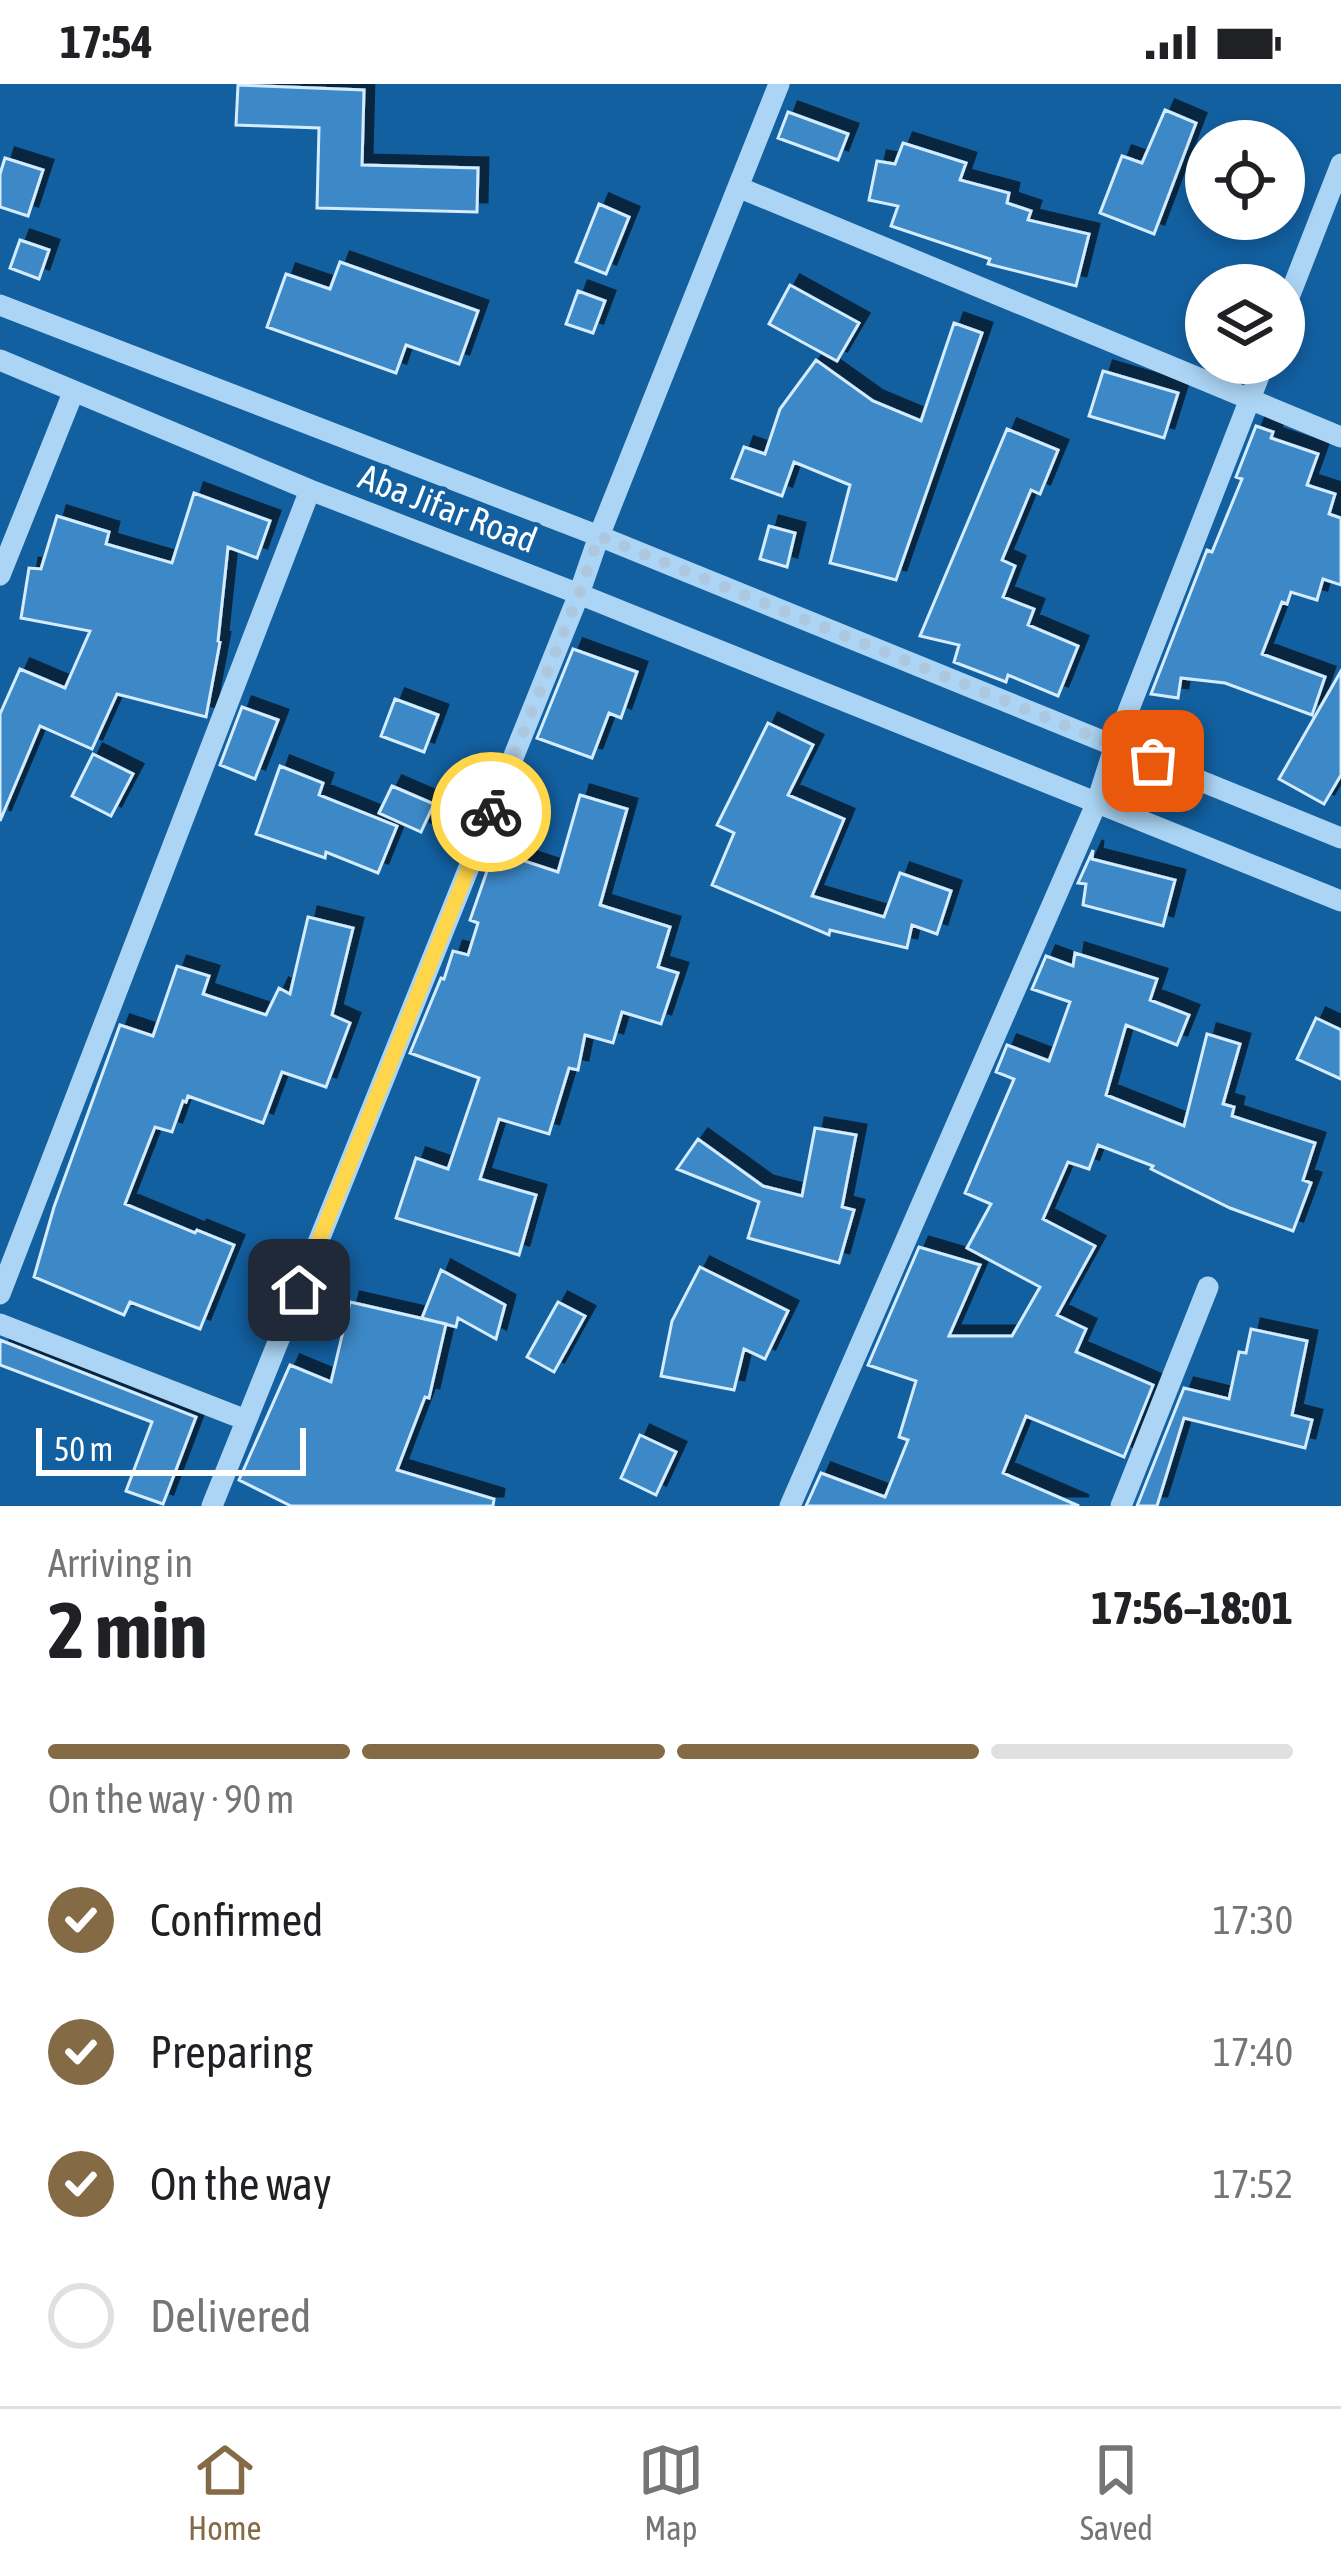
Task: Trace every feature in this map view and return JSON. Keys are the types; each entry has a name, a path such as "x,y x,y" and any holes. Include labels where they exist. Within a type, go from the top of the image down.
{"street":[{"path":"212,1506 779,84"},
{"path":"1302,264 1341,164"},
{"path":"738,188 1341,437"},
{"name":"Aba Jifar Road","path":"0,305 599,536 1341,838"},
{"name":"Aba Jifar Road","path":"0,360 310,490 1341,901"},
{"path":"790,1506 1096,802 1256,384"},
{"path":"0,575 73,393"},
{"path":"0,1294 310,490"},
{"path":"1120,1506 1208,1286"},
{"path":"0,1324 246,1420"}],"building":[{"path":"238,85 364,90 362,165 478,168 477,212 317,208 319,128 236,125"},
{"path":"1165,110 1189,120 1185,120 1185,152 1154,234 1100,213 1122,156 1142,163"},
{"path":"788,112 848,134 838,160 778,138"},
{"path":"903,143 966,163 960,180 1009,193 1007,203 1031,211 1028,220 1089,234 1076,286 988,264 990,259 891,226 898,206 869,200 877,161 895,164"},
{"path":"5,158 43,170 28,216 0,207"},
{"path":"599,204 629,217 606,274 576,262"},
{"path":"20,240 49,250 39,279 10,268"},
{"path":"340,262 478,311 459,364 406,345 396,373 267,327 286,274 330,289"},
{"path":"790,285 859,323 837,361 769,324"},
{"path":"578,291 605,301 593,333 566,324"},
{"path":"954,323 982,333 896,580 830,563 850,485 794,462 782,496 732,478 744,447 765,454 780,409 816,360 873,401 921,421"},
{"path":"1103,371 1178,393 1164,438 1089,416"},
{"path":"1256,426 1273,432 1271,438 1318,454 1307,485 1335,494 1329,514 1341,518 1341,585 1323,579 1317,600 1291,592 1287,604 1282,602 1262,654 1325,677 1312,715 1225,683 1181,678 1178,698 1151,694 1207,550 1212,552 1242,479 1236,477"},
{"path":"1007,429 1058,450 1040,494 1031,490 1002,560 1015,566 1003,597 1034,609 1028,625 1078,646 1058,696 1008,675 1006,682 954,662 959,645 920,636"},
{"path":"194,493 270,521 257,558 228,547 220,642 206,717 117,694 92,749 40,726 0,821 0,714 20,669 65,688 90,631 21,618 29,568 41,569 57,516 109,532 106,544 172,563"},
{"path":"769,526 795,533 787,567 760,559"},
{"path":"573,649 637,672 621,718 609,713 592,758 537,738"},
{"path":"1341,671 1341,775 1324,804 1279,779"},
{"path":"395,699 438,715 424,752 381,736"},
{"path":"242,707 278,720 255,779 220,765"},
{"path":"768,723 813,745 788,795 844,819 812,896 884,917 900,873 951,891 937,934 912,925 907,948 830,930 829,935 712,885 734,833 717,825"},
{"path":"93,754 133,774 111,816 72,796"},
{"path":"280,766 323,783 319,795 397,826 378,873 326,852 325,858 256,834"},
{"path":"392,786 434,804 421,832 379,813"},
{"path":"580,795 627,809 600,905 670,927 658,967 678,973 661,1024 622,1012 613,1043 585,1035 578,1070 569,1068 549,1134 499,1119 480,1179 536,1195 519,1255 396,1218 416,1158 448,1169 479,1078 410,1053 453,951 468,955 478,923 470,920 494,851 558,872"},
{"path":"1093,850 1092,859 1175,880 1163,926 1083,905 1086,884 1078,883"},
{"path":"308,917 353,928 332,1015 350,1023 326,1087 282,1072 263,1123 188,1096 172,1132 155,1127 125,1204 234,1245 200,1329 130,1302 124,1315 34,1277 54,1207 120,1025 153,1036 177,966 209,976 203,994 266,1015 279,988 290,994"},
{"path":"1075,953 1157,979 1150,1000 1189,1015 1177,1045 1126,1025 1106,1095 1184,1126 1207,1034 1240,1044 1223,1104 1234,1107 1232,1116 1315,1143 1303,1180 1311,1183 1293,1231 1230,1208 1151,1169 1153,1166 1098,1145 1089,1169 1068,1162 1043,1219 1095,1246 1057,1315 1086,1329 1076,1352 1153,1385 1124,1457 1026,1416 1003,1473 1079,1506 806,1506 821,1473 885,1497 908,1440 899,1437 916,1381 868,1365 919,1247 980,1265 949,1336 1012,1336 1040,1287 967,1248 991,1204 965,1193 1014,1079 996,1072 1007,1045 1049,1061 1070,1002 1032,989 1046,956 1073,966"},
{"path":"1316,1018 1341,1030 1341,1079 1297,1059"},
{"path":"815,1128 856,1135 842,1207 854,1210 839,1263 748,1238 759,1202 677,1169 698,1139 763,1186 802,1196"},
{"path":"700,1267 788,1311 765,1359 744,1349 734,1390 661,1376 672,1321"},
{"path":"441,1270 505,1305 496,1339 458,1318 456,1327 422,1318"},
{"path":"350,1302 446,1324 429,1398 425,1397 397,1470 494,1499 493,1506 291,1506 239,1480 290,1365 331,1382"},
{"path":"558,1302 585,1316 554,1372 527,1357"},
{"path":"1251,1329 1307,1341 1292,1415 1312,1420 1305,1448 1184,1418 1157,1506 1137,1506 1184,1388 1229,1399 1239,1352 1246,1353"},
{"path":"0,1340 196,1417 163,1504 126,1491 152,1422 0,1365"},
{"path":"640,1435 676,1452 656,1495 621,1478"}],"way so far":[{"path":"491,812 599,536 1153,761"}],"route":[{"path":"299,1290 491,812"}]}
